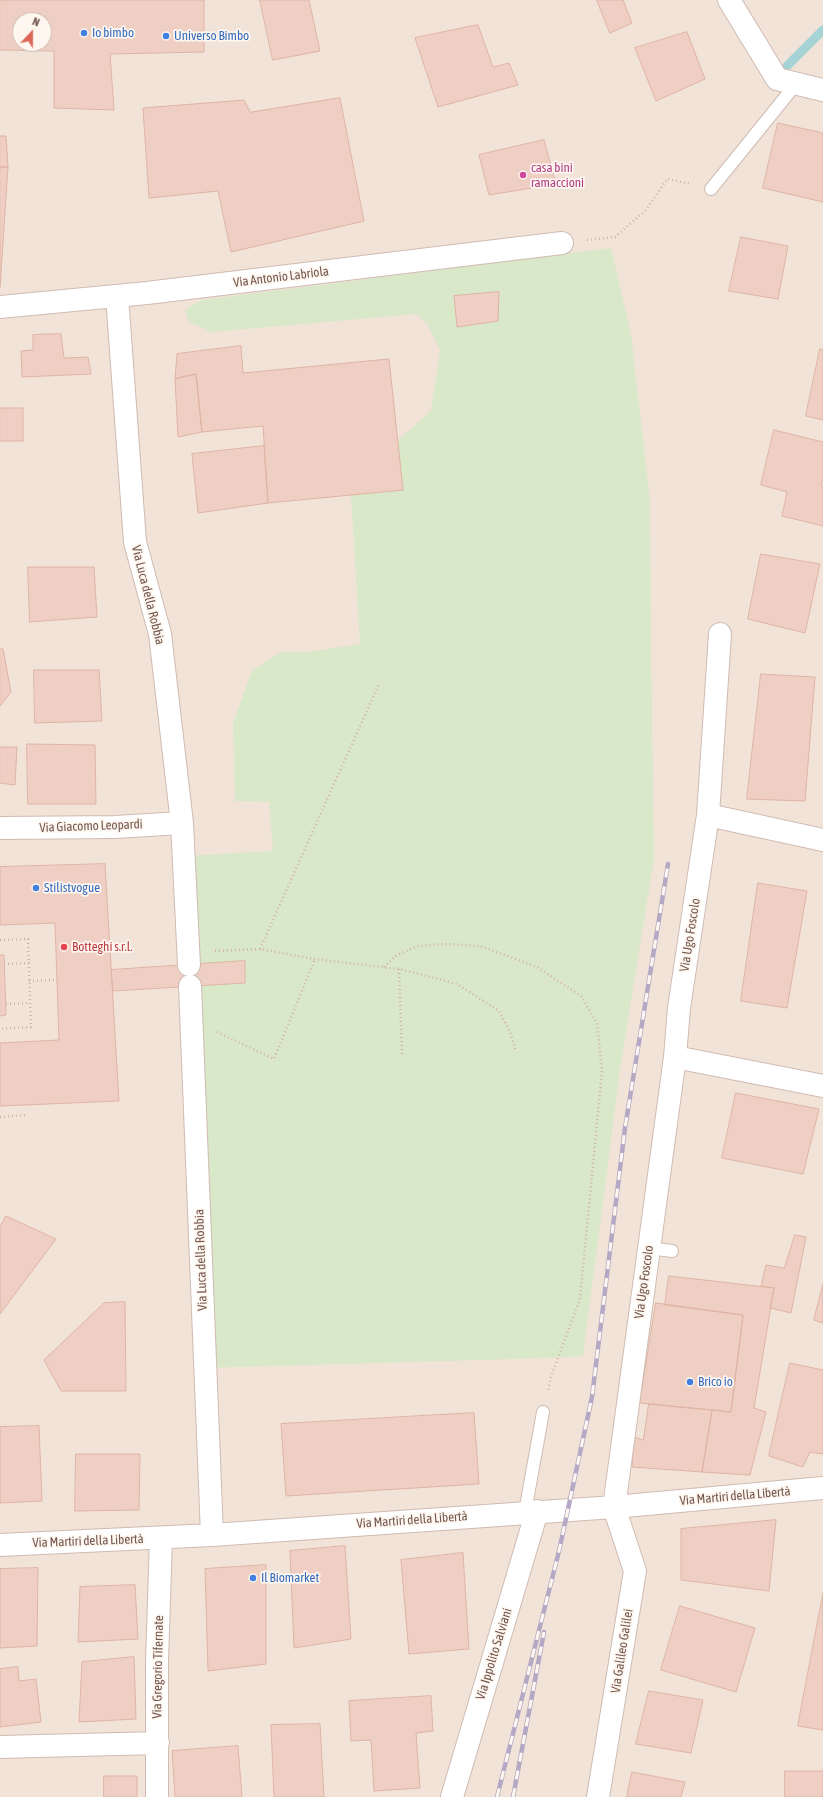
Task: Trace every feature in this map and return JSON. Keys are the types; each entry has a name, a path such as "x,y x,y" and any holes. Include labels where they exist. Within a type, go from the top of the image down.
{"street":[{"path":"729,0 778,79 823,90"},
{"name":"Via Antonio Labriola","path":"0,307 117,296 562,243"},
{"name":"Via Luca della Robbia","path":"117,296 135,542 160,634 182,823 192,1019 212,1535"},
{"name":"Via Ugo Foscolo","path":"614,1507 675,1056 678,1008 708,815 720,634"},
{"path":"708,815 823,840"},
{"name":"Via Giacomo Leopardi","path":"0,828 115,827 182,823"},
{"path":"675,1056 823,1086"},
{"name":"Via Martiri della Libertà","path":"0,1545 212,1535 614,1507 823,1488"},
{"name":"Via Galileo Galilei","path":"598,1797 635,1571 614,1507"},
{"name":"Via Ippolito Salviani","path":"452,1797 531,1512"},
{"name":"Via Gregorio Tifernate","path":"157,1797 157,1662 161,1538"},
{"path":"0,1747 158,1743"}],"lane":[{"path":"711,189 796,84"},
{"path":"649,1248 672,1251"},
{"path":"531,1512 543,1412"}],"path":[{"path":"615,237 646,210 667,179"},
{"path":"260,949 379,684"},
{"path":"0,940 28,939 31,1027 0,1029"},
{"path":"384,967 397,955 418,946 446,944 480,946 537,967 581,996 597,1023 602,1071 580,1299 551,1377 543,1412"},
{"path":"189,967 260,949 315,959 399,969 457,984 498,1011 511,1034 515,1049"},
{"path":"192,1019 274,1059 315,959"},
{"path":"4,964 29,963"},
{"path":"399,969 402,1054"},
{"path":"30,981 57,980"},
{"path":"6,1004 30,1003"},
{"path":"0,1117 28,1115"}],"shaded area":[{"path":"0,0 823,0 823,1797 0,1797"}],"green space":[{"path":"611,248 631,334 650,501 654,859 621,1063 583,1356 205,1368 190,986 244,983 245,961 189,965 184,856 273,851 269,802 235,801 233,723 252,671 281,652 307,652 360,644 351,495 403,490 398,440 431,411 440,350 427,323 416,314 212,332 189,322 185,310 202,300"}],"building":[{"path":"0,0 204,0 204,52 110,54 114,110 54,108 52,12 12,12 12,50 0,50"},
{"path":"260,0 309,0 320,51 273,60"},
{"path":"597,0 623,0 632,23 610,33"},
{"path":"478,25 493,67 509,63 518,85 438,107 415,38"},
{"path":"687,32 705,79 656,101 635,48"},
{"path":"340,98 364,221 231,252 218,191 149,198 143,108 244,100 250,112"},
{"path":"778,123 823,133 823,202 763,188"},
{"path":"0,136 6,136 8,167 0,167"},
{"path":"544,140 556,184 489,195 479,155"},
{"path":"0,167 8,167 0,287"},
{"path":"741,237 788,246 778,299 729,291"},
{"path":"499,292 498,321 457,327 454,296"},
{"path":"61,334 64,358 88,357 91,374 22,377 21,351 33,350 33,335"},
{"path":"241,346 243,373 389,359 403,490 268,503 263,426 202,432 196,374 175,379 177,354"},
{"path":"820,349 823,350 823,420 806,416"},
{"path":"196,374 202,432 178,437 175,379"},
{"path":"0,408 23,408 23,441 0,441"},
{"path":"774,430 823,442 823,478 821,486 823,487 823,526 782,516 787,492 761,485"},
{"path":"264,446 268,503 198,513 192,454"},
{"path":"761,554 820,564 805,633 748,619"},
{"path":"28,567 94,567 97,617 30,622"},
{"path":"0,649 3,649 11,692 0,706"},
{"path":"34,670 99,670 102,721 35,723"},
{"path":"761,674 815,677 805,801 747,799"},
{"path":"27,744 95,745 96,804 28,804"},
{"path":"0,747 17,747 15,785 0,783"},
{"path":"105,864 119,1101 0,1106 0,1043 59,1040 55,923 0,925 0,867"},
{"path":"758,883 807,891 787,1008 741,1001"},
{"path":"0,955 4,955 6,1015 0,1016"},
{"path":"245,961 245,983 113,991 111,970"},
{"path":"736,1093 819,1109 803,1174 722,1158"},
{"path":"6,1216 56,1239 0,1314 0,1227"},
{"path":"795,1235 806,1237 791,1313 770,1308 774,1288 761,1286 766,1265 784,1268"},
{"path":"669,1276 774,1288 754,1408 766,1412 750,1475 702,1472 712,1410 731,1412 743,1315 665,1305"},
{"path":"823,1284 823,1323 814,1320"},
{"path":"125,1302 126,1391 61,1391 44,1360 104,1303"},
{"path":"656,1303 743,1315 731,1412 640,1403"},
{"path":"790,1363 823,1370 823,1454 810,1452 803,1467 769,1456"},
{"path":"649,1404 712,1410 702,1472 632,1467 634,1437 643,1440"},
{"path":"474,1413 479,1484 286,1496 281,1424"},
{"path":"39,1426 42,1501 0,1503 0,1427"},
{"path":"76,1454 140,1454 139,1510 75,1511"},
{"path":"776,1520 769,1591 681,1580 681,1529"},
{"path":"345,1546 351,1639 294,1648 290,1551"},
{"path":"463,1553 469,1649 409,1654 401,1560"},
{"path":"266,1565 266,1664 208,1671 205,1569"},
{"path":"38,1568 37,1646 0,1648 0,1569"},
{"path":"135,1585 138,1639 78,1642 80,1587"},
{"path":"823,1593 823,1730 798,1726"},
{"path":"680,1606 755,1628 736,1692 661,1670"},
{"path":"134,1657 136,1719 79,1722 82,1662"},
{"path":"18,1667 19,1681 36,1679 41,1722 0,1727 0,1669"},
{"path":"649,1691 703,1700 691,1753 636,1744"},
{"path":"431,1696 433,1731 416,1733 420,1788 374,1791 371,1740 351,1741 349,1701"},
{"path":"320,1724 324,1797 274,1797 271,1725"},
{"path":"238,1746 242,1797 175,1797 172,1751"},
{"path":"785,1771 823,1771 823,1797 785,1797"},
{"path":"632,1772 685,1782 681,1797 627,1797"},
{"path":"104,1776 137,1776 137,1797 104,1797"}],"waterway":[{"path":"787,66 823,30"}],"railway":[{"path":"497,1797 559,1551 592,1397 625,1128 668,864"},
{"path":"513,1797 544,1632"}],"place":[{"name":"Io bimbo","path":"84,33"},
{"name":"Universo Bimbo","path":"166,36"},
{"name":"casa bini ramaccioni","path":"523,175"},
{"name":"Stilistvogue","path":"36,888"},
{"name":"Botteghi s.r.l.","path":"64,947"},
{"name":"Brico io","path":"690,1382"},
{"name":"Il Biomarket","path":"253,1578"}]}
